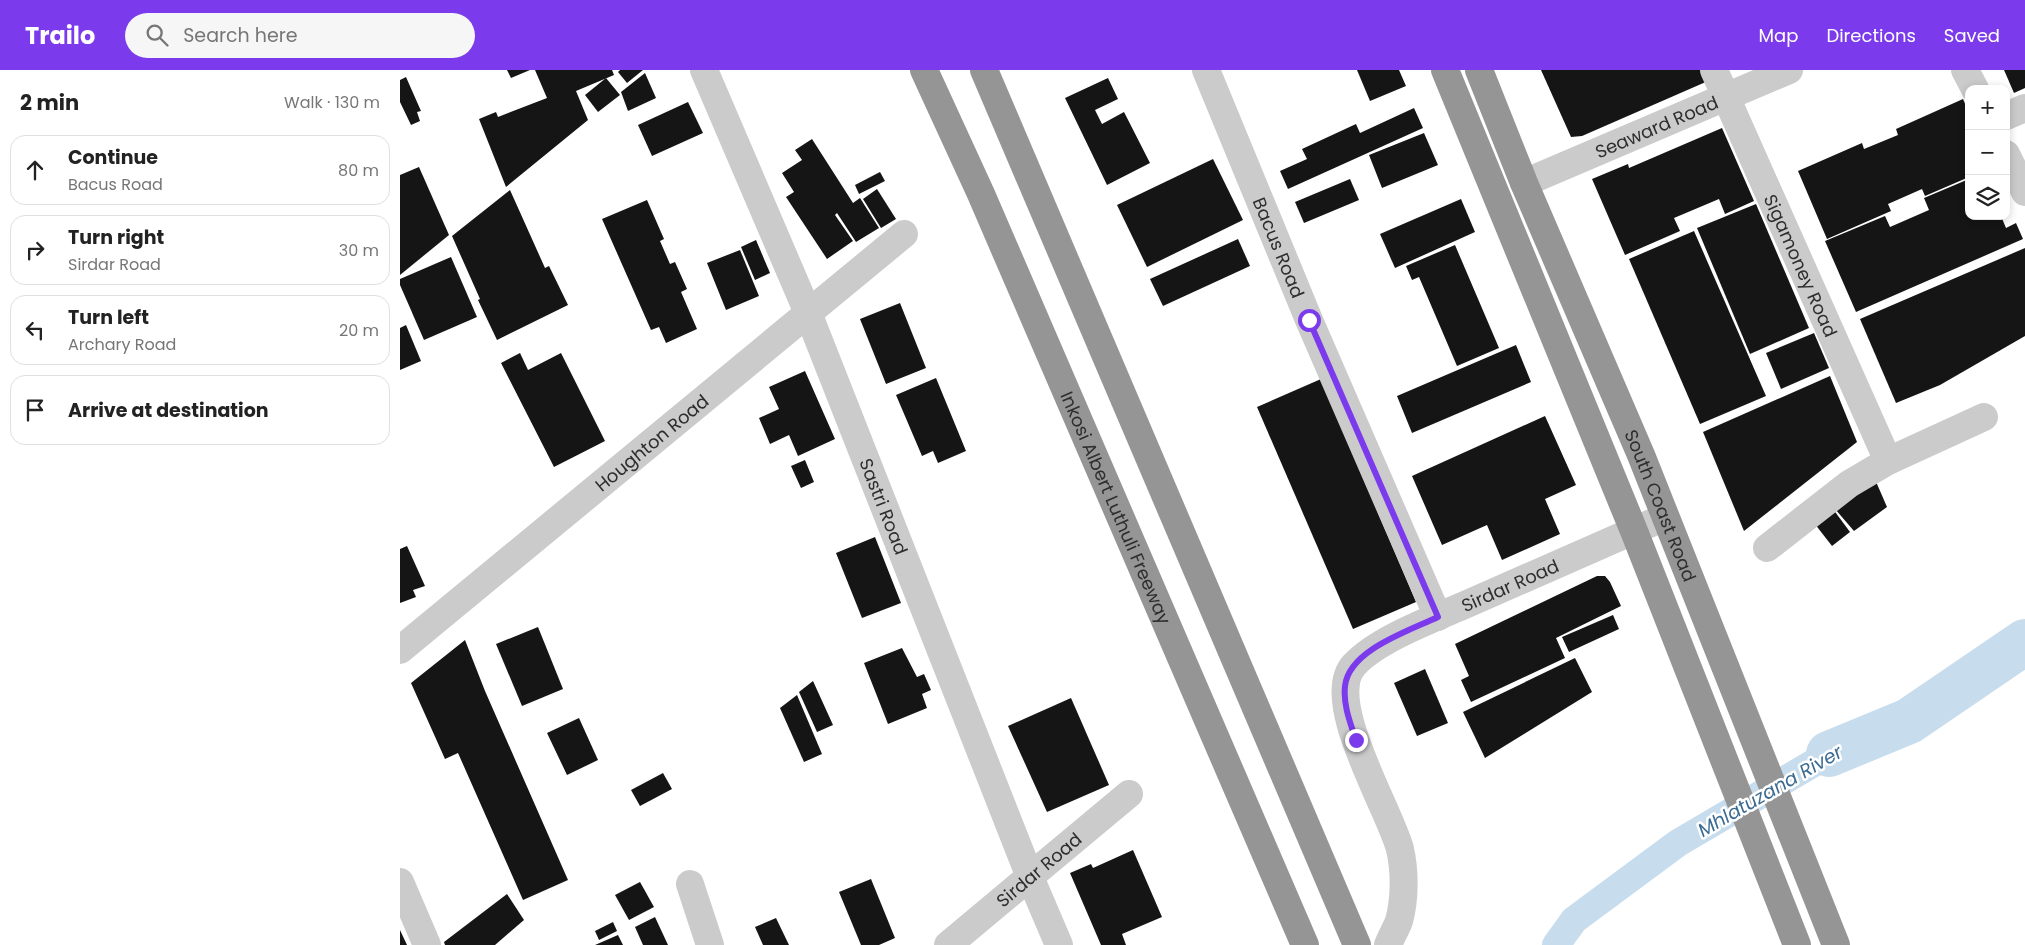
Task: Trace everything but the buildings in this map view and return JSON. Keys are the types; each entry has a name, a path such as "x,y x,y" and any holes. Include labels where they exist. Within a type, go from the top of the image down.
{"highway":[{"name":"Inkosi Albert Luthuli Freeway","path":"924,70 980,194 1301,937"},
{"path":"984,70 1357,945"},
{"name":"South Coast Road","path":"1445,70 1634,531 1797,945"},
{"name":"South Coast Road","path":"1479,70 1524,183 1640,455 1836,945"}],"street":[{"name":"Sastri Road","path":"704,70 808,314 1030,877 1059,945"},
{"name":"Bacus Road","path":"1206,70 1309,320 1438,617"},
{"name":"Sigamoney Road","path":"1714,70 1888,461"},
{"name":"Seaward Road","path":"1524,183 1789,70"},
{"path":"1965,70 1972,85"},
{"path":"2010,114 2025,108"},
{"path":"2010,162 2025,192"},
{"name":"Houghton Road","path":"400,650 904,234"},
{"path":"1767,548 1849,484 1888,461 1984,417"},
{"name":"Sirdar Road","path":"1388,945 1399,920 1404,883 1400,849 1356,740 1346,709 1345,685 1353,666 1373,648 1438,617 1665,517"},
{"name":"Sirdar Road","path":"948,945 1129,794"},
{"path":"400,882 427,945"},
{"path":"690,884 710,945"}],"waterway":[{"name":"Mhlatuzana River","path":"1829,754 1909,721 2025,642"},
{"name":"Mhlatuzana River","path":"1556,945 1574,920 1678,843 1829,754"}],"route":[{"path":"1309,320 1438,617 1373,648 1353,666 1345,685 1346,709 1356,740"}]}
